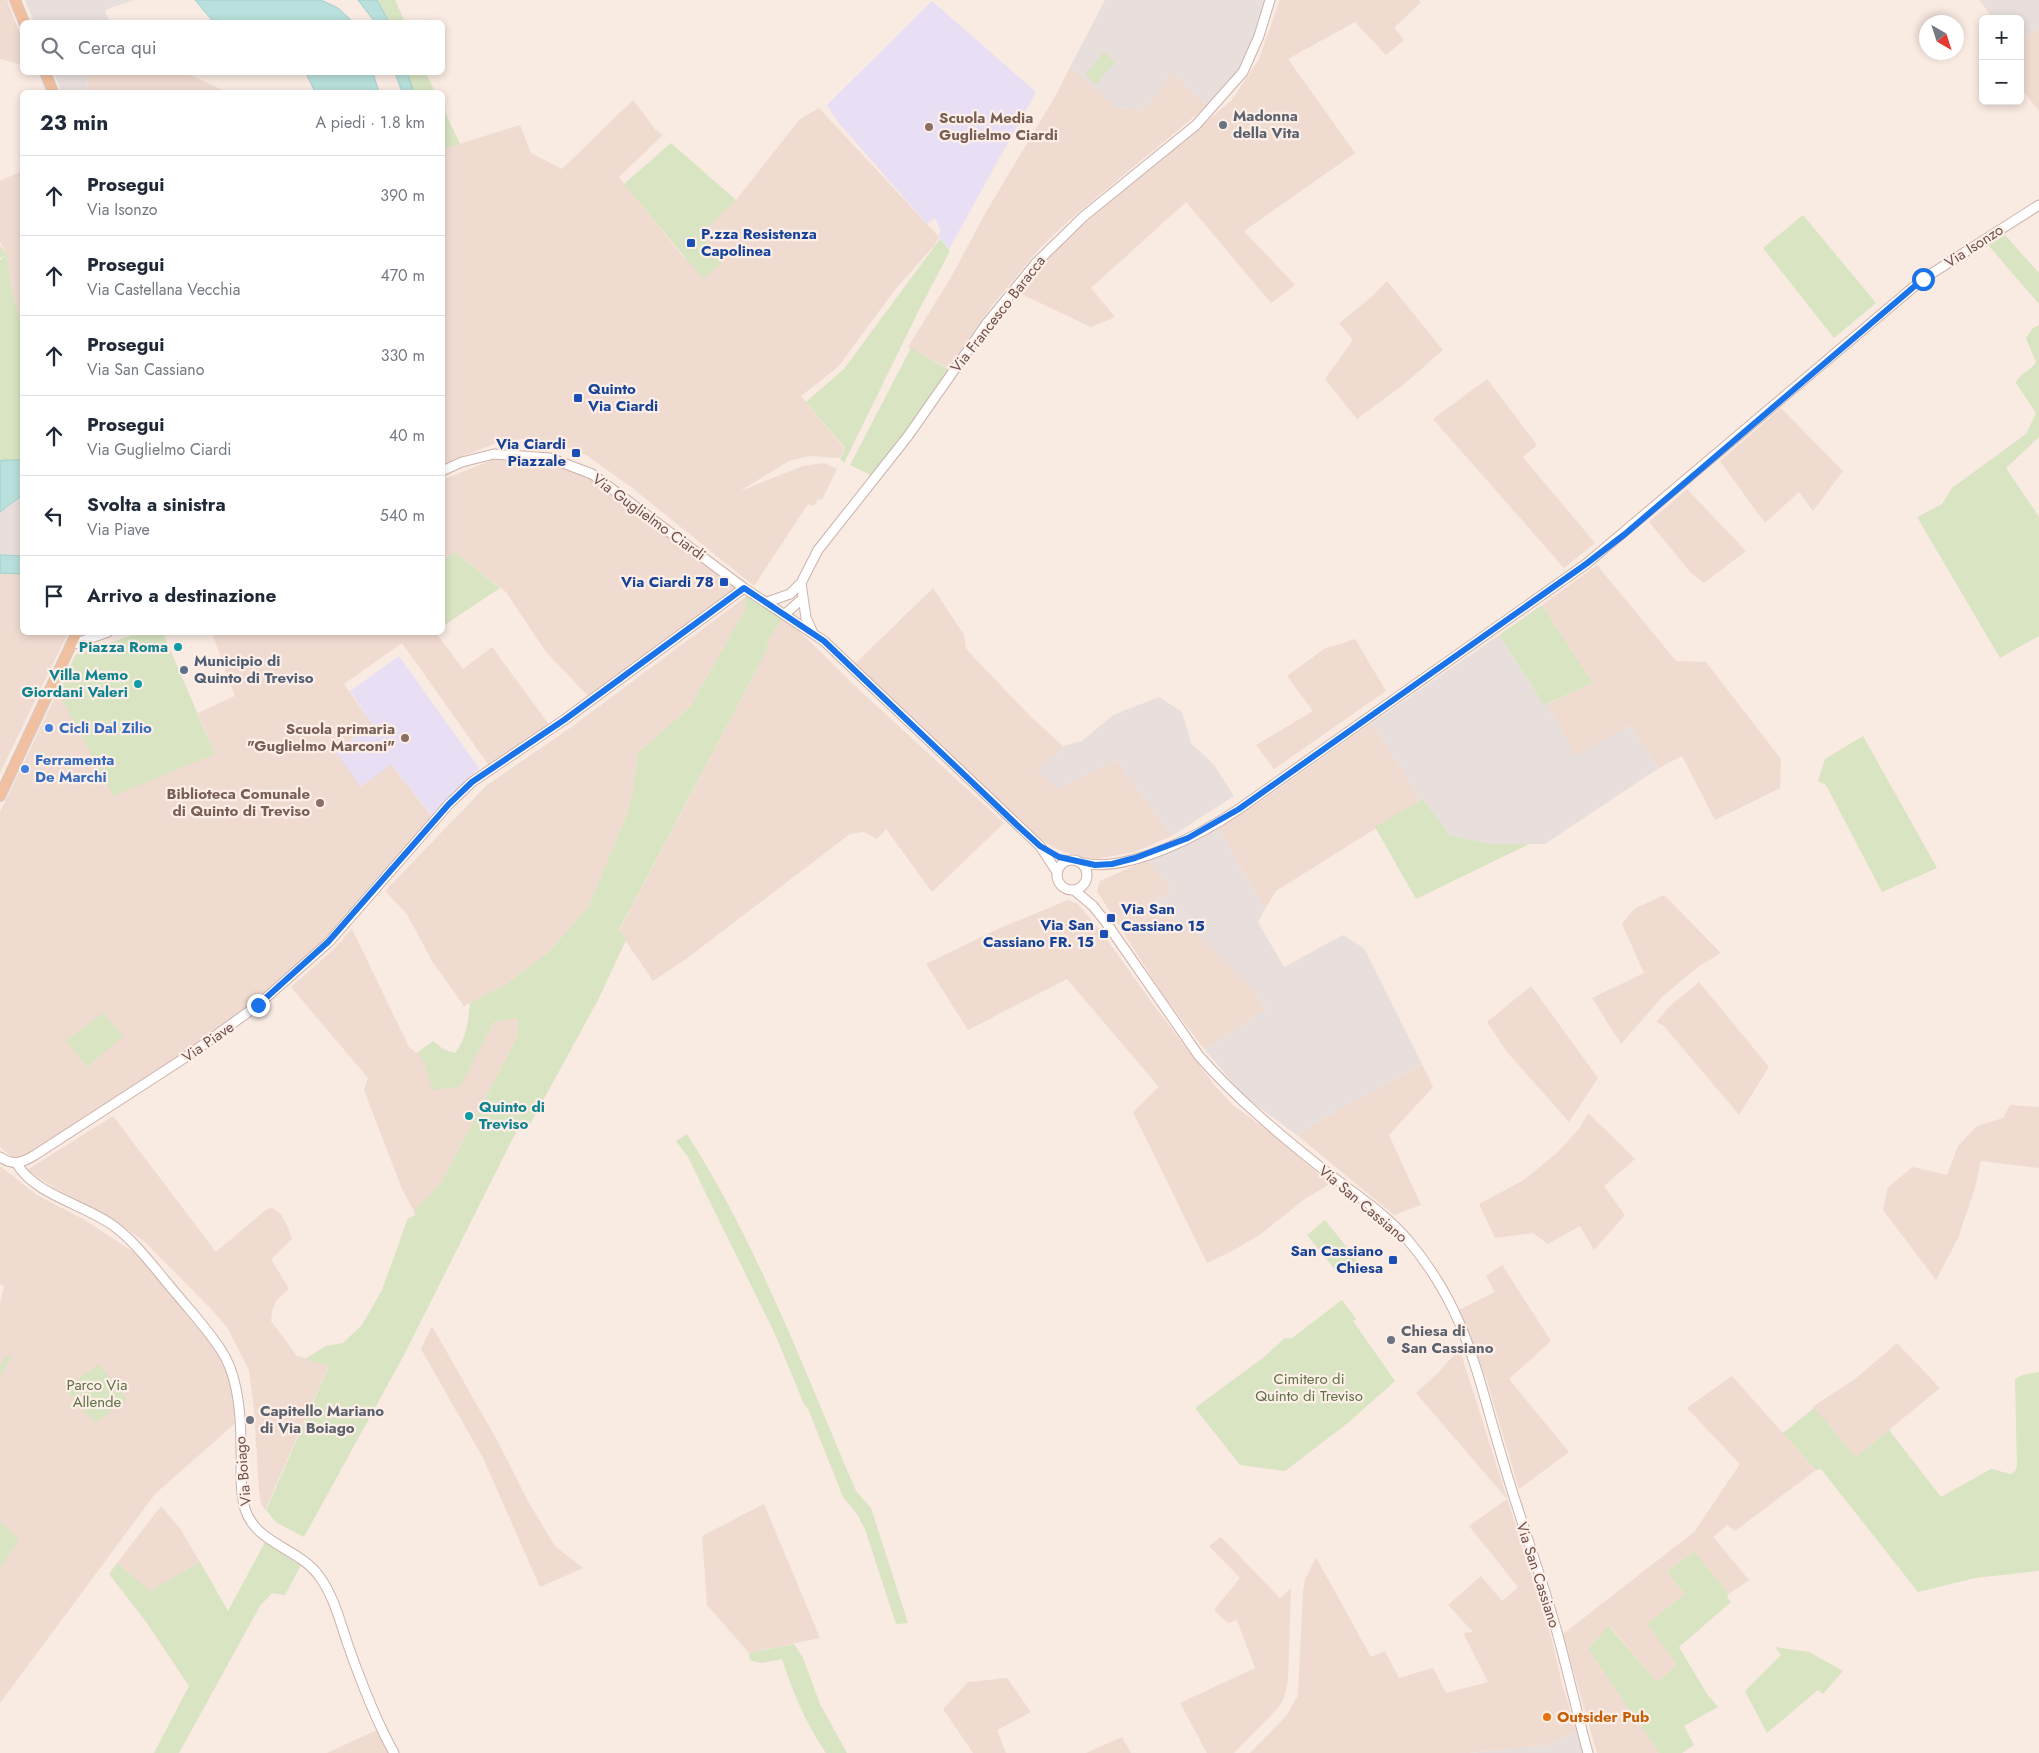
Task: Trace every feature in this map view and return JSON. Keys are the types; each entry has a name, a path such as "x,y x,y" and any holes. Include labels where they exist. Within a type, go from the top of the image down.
{"main road":[{"path":"15,0 23,20"},
{"name":"Via Francesco Baracca","path":"767,602 790,594 801,583 818,550 908,436 987,323 1020,281 1070,229 1196,125 1243,72 1259,36 1270,0"},
{"path":"46,75 52,90"},
{"name":"Via Isonzo","path":"1112,864 1174,844 1229,816 1566,579 1625,534 1923,279 2039,205"},
{"name":"Via Guglielmo Ciardi","path":"445,470 462,462 494,454 550,458 592,474 744,588 785,614"},
{"path":"801,583 806,618 812,631"},
{"name":"Via Piave","path":"17,1164 35,1155 116,1104 194,1052 258,1005 328,942 449,804 472,782 564,720 744,588"},
{"path":"785,614 790,594"},
{"path":"785,614 802,599"},
{"path":"785,614 812,631 1040,846 1057,872 1058,880 1062,887 1074,890 1112,864"},
{"path":"53,680 62,651 70,635"},
{"path":"0,796 75,635"},
{"path":"62,651 71,645 99,635"},
{"path":"1040,846 1068,860 1076,860 1083,863 1112,864"},
{"path":"1057,872 1061,864 1068,860"},
{"path":"1083,863 1087,871 1087,880"},
{"name":"Via San Cassiano","path":"1087,880 1090,896 1099,914 1199,1056 1244,1104 1398,1230 1433,1272 1444,1289 1454,1308 1474,1361 1500,1454 1557,1633 1588,1753"},
{"name":"Via San Cassiano","path":"1074,890 1099,914"},
{"name":"Via Boiago","path":"0,1158 8,1163 17,1164 24,1174 57,1196 112,1225 121,1232 140,1251 222,1351 232,1374 237,1403 242,1444 243,1496 250,1519 260,1533 302,1558 319,1576 332,1598 362,1680 383,1732 394,1753"}],"shaded area":[{"path":"0,0 7,0 20,34 20,64 0,59"},
{"path":"25,0 134,0 105,10 108,20 33,20"},
{"path":"1105,0 1267,0 1257,33 1241,68 1222,93 1207,106 1173,73 1143,110 1117,108 1070,67"},
{"path":"1280,0 1419,0 1421,2 1394,28 1404,40 1386,55 1355,22 1288,59 1355,153 1244,231 1295,285 1271,303 1186,202 1091,288 1115,317 1091,327 1017,292 1066,239 1231,101 1259,59"},
{"path":"1979,0 2039,0 2039,28 2024,37 2024,15 1991,15"},
{"name":"Scuola Media Guglielmo Ciardi","path":"932,1 1036,92 949,249 939,237 940,229 935,218 927,224 838,122 827,105"},
{"path":"2039,28 2039,111 2024,92 2024,37"},
{"path":"1070,67 1117,108 1143,110 1173,73 1207,106 1073,217 1041,247 994,303 948,368 908,347 950,279 986,212 1056,95"},
{"path":"55,75 87,75 88,90 61,90"},
{"path":"87,75 190,75 223,90 88,90"},
{"path":"633,100 655,129 663,135 619,177 685,259 700,234 736,200 800,119 819,108 939,237 934,246 897,287 838,367 801,396 844,448 840,458 809,456 789,461 740,491 803,466 824,463 837,469 822,500 818,499 814,506 808,504 754,586 631,487 586,455 554,442 522,439 496,443 445,463 445,148 520,125 531,153 562,169"},
{"path":"20,172 20,317 12,292 7,255 0,242 0,181"},
{"path":"1387,281 1443,350 1404,384 1357,419 1325,379 1353,340 1339,323 1373,296"},
{"path":"1487,379 1537,445 1523,457 1595,543 1564,568 1433,419"},
{"path":"1781,408 1843,471 1813,511 1799,492 1765,523 1720,461"},
{"path":"522,453 579,468 737,589 590,698 546,652 506,592 455,552 445,559 445,479 500,457"},
{"path":"1687,489 1746,551 1704,583 1691,573 1649,522"},
{"path":"20,497 20,556 0,555 0,512"},
{"path":"1597,565 1676,661 1706,662 1781,759 1780,788 1715,820 1682,756 1659,768 1629,725 1576,757 1547,704 1593,683 1542,605"},
{"path":"0,573 20,574 20,635 67,635 0,773"},
{"path":"933,588 964,635 966,649 1031,717 1063,746 1039,770 1058,789 1116,760 1172,836 1135,852 1090,860 1056,849 1036,836 854,665"},
{"path":"744,598 746,608 690,707 638,753 633,790 626,817 588,907 550,951 505,985 464,1006 432,961 407,914 385,891 487,785 573,726"},
{"path":"782,618 793,625 854,685 1004,823 932,892 886,829 877,839 864,832 850,834 686,959 653,981 619,931 769,646 766,644"},
{"path":"213,635 438,635 463,669 492,647 550,726 490,767 402,643 344,684 372,724 336,751 391,764 432,817 325,941 265,995 204,1040 17,1162 0,1147 0,812 56,695 215,754 198,713 235,696"},
{"path":"1499,635 1544,705 1547,704 1576,756 1629,725 1659,768 1545,844 1491,844 1450,835 1423,799 1421,800 1372,723"},
{"path":"1355,639 1386,691 1274,769 1256,745 1313,711 1287,676 1324,649"},
{"name":"Scuola primaria \"Guglielmo Marconi\"","path":"399,656 479,768 432,816 391,764 361,787 336,752 372,724 350,691"},
{"path":"1159,697 1182,712 1191,743 1214,765 1234,796 1172,836 1116,760 1058,789 1038,770 1063,746 1082,741 1113,715"},
{"path":"1372,723 1421,800 1276,891 1265,909 1218,828 1260,802"},
{"path":"1218,828 1265,909 1258,922 1284,967 1343,935 1364,948 1422,1064 1308,1127 1298,1136 1244,1096 1205,1050 1265,1009 1253,989 1196,932 1148,905 1173,889 1148,860"},
{"path":"1148,860 1173,889 1148,905 1196,932 1253,989 1265,1009 1205,1050 1163,995 1097,891 1100,881"},
{"path":"1664,895 1721,953 1698,967 1663,996 1621,1044 1592,998 1644,973 1622,924 1634,909"},
{"path":"1068,900 1078,904 1104,935 1152,1003 1216,1087 1234,1106 1274,1135 1330,1184 1306,1198 1261,1234 1207,1263 1133,1112 1159,1087 1067,979 968,1030 926,964 1000,928"},
{"path":"352,929 409,1047 460,1086 494,1022 518,1018 517,1037 441,1183 414,1211 402,1189 364,1090 368,1078 291,987 333,950"},
{"path":"1699,982 1769,1067 1739,1115 1664,1026 1656,1022 1671,1005"},
{"path":"1531,986 1598,1078 1569,1122 1507,1052 1487,1022"},
{"path":"1422,1064 1433,1087 1389,1135 1421,1205 1394,1215 1298,1136 1308,1127"},
{"path":"2010,1105 2039,1107 2039,1168 1981,1161 1974,1191 1958,1238 1936,1280 1883,1210 1888,1187 1913,1167 1947,1175 1958,1146 1977,1126 2003,1118"},
{"path":"1588,1113 1635,1159 1604,1186 1625,1215 1594,1250 1580,1226 1548,1244 1533,1233 1495,1238 1479,1204 1522,1181 1556,1154 1579,1129"},
{"path":"113,1116 216,1252 267,1209 273,1208 281,1214 289,1230 292,1239 271,1259 289,1289 276,1301 271,1321 297,1356 329,1365 265,1510 261,1503 259,1490 254,1410 249,1370 228,1329 213,1311 144,1241 115,1221 65,1195 27,1170"},
{"path":"0,1166 37,1195 83,1219 135,1253 202,1320 235,1374 240,1419 155,1494 0,1703 0,1304 4,1286 0,1284"},
{"path":"1502,1265 1551,1341 1509,1379 1569,1452 1519,1489 1487,1381 1459,1310 1495,1292 1486,1276"},
{"path":"432,1326 498,1442 529,1503 555,1546 583,1568 540,1587 483,1458 421,1349"},
{"path":"1897,1343 1940,1388 1856,1457 1812,1407 1855,1379"},
{"path":"1458,1344 1552,1640 1562,1684 1577,1732 1546,1745 1469,1753 1250,1753 1287,1715 1298,1695 1303,1592 1305,1580 1316,1557 1371,1657 1385,1651 1399,1678 1433,1668 1446,1693 1488,1682 1463,1633 1473,1632 1448,1605 1481,1576 1502,1601 1518,1587 1469,1526 1507,1499 1416,1393 1453,1356"},
{"path":"1732,1376 1816,1470 1735,1531 1727,1525 1713,1537 1749,1580 1729,1594 1694,1551 1667,1572 1685,1594 1647,1624 1678,1664 1657,1682 1610,1626 1588,1649 1659,1753 1597,1753 1563,1634 1694,1532 1740,1464 1687,1408"},
{"path":"764,1504 820,1638 749,1653 707,1605 702,1536"},
{"path":"161,1506 179,1527 200,1562 150,1592 117,1563"},
{"path":"1221,1537 1280,1598 1291,1588 1288,1680 1284,1698 1278,1708 1234,1753 1207,1753 1180,1703 1255,1668 1237,1620 1228,1623 1214,1610 1240,1578 1209,1546"},
{"path":"1007,1678 1031,1712 997,1730 1006,1753 973,1753 943,1709 968,1682"},
{"path":"383,1727 395,1753 327,1753"},
{"path":"1577,1732 1583,1753 1469,1753 1546,1745"},
{"path":"1122,1737 1131,1753 1086,1753"}],"green space":[{"path":"377,0 395,0 404,20 388,20"},
{"path":"1104,52 1115,62 1096,84 1085,75"},
{"path":"408,75 427,75 434,90 413,90"},
{"path":"445,112 460,144 445,148"},
{"path":"671,143 736,200 701,234 722,263 703,279 624,184"},
{"path":"1803,215 1876,303 1834,338 1763,248"},
{"path":"2005,235 2039,273 2039,304 1988,245"},
{"path":"940,239 950,251 844,463 840,459 845,448 806,402 844,369"},
{"path":"0,245 7,255 12,292 20,317 20,460 0,461 0,260 6,255 0,258"},
{"path":"2039,325 2039,437 2006,468 2039,517 2039,636 2000,658 1917,517 1942,504 1952,488 2026,434 2036,413 2016,383 2036,362 2026,338 2033,328"},
{"path":"911,348 948,369 897,444 871,475 850,465"},
{"path":"455,552 500,588 445,625 445,559"},
{"path":"747,596 782,618 766,644 769,646 619,930 626,940 598,1000 529,1126 518,1128 404,1355 304,1537 277,1523 266,1510 329,1366 305,1359 326,1346 343,1343 362,1325 382,1290 408,1218 416,1215 414,1211 441,1183 517,1037 518,1018 494,1022 460,1087 433,1090 423,1059 417,1053 433,1041 443,1049 455,1053 462,1041 468,1023 470,1003 505,985 550,951 588,907 626,817 633,790 638,753 690,707 746,608 744,598"},
{"path":"1542,605 1593,683 1544,705 1499,635"},
{"path":"133,635 164,635 215,754 113,796 62,699 56,695 76,654"},
{"path":"1863,736 1937,868 1882,892 1826,785 1818,781 1825,759"},
{"path":"1423,799 1450,835 1491,844 1529,844 1416,899 1375,827"},
{"path":"103,1013 123,1036 87,1067 66,1041"},
{"path":"687,1134 736,1219 758,1263 799,1354 856,1491 871,1508 908,1623 896,1624 865,1529 857,1514 843,1497 809,1411 803,1402 775,1334 688,1157 676,1141"},
{"path":"1325,1220 1357,1260 1339,1275 1307,1235"},
{"name":"Cimitero di Quinto di Treviso","path":"1342,1300 1356,1319 1353,1321 1395,1381 1349,1422 1285,1471 1240,1465 1195,1408 1264,1357 1285,1338 1292,1338"},
{"path":"6,1355 11,1358 0,1377 0,1366"},
{"name":"Parco Via Allende","path":"99,1364 127,1399 96,1423 65,1389"},
{"path":"2039,1372 2039,1571 1975,1578 1918,1592 1821,1469 1816,1470 1783,1433 1814,1408 1856,1457 1889,1430 1941,1497 1991,1469 2011,1474 2015,1471 2017,1466 2015,1379 2023,1375"},
{"path":"0,1521 19,1540 0,1568"},
{"path":"269,1535 306,1556 285,1595 272,1593 260,1606 179,1753 154,1753 189,1686 147,1623 109,1574 117,1563 150,1591 200,1562 228,1611"},
{"path":"1694,1551 1729,1594 1727,1597 1731,1602 1679,1647 1707,1694 1718,1707 1684,1726 1694,1745 1682,1753 1659,1753 1588,1649 1609,1626 1657,1682 1677,1665 1647,1624 1685,1594 1667,1572"},
{"path":"794,1644 803,1658 820,1704 847,1753 826,1753 812,1731 801,1708 782,1659 761,1663 750,1660 749,1653"},
{"path":"1775,1647 1809,1652 1843,1671 1823,1694 1818,1690 1767,1733 1745,1691 1781,1655"}],"water":[{"path":"195,0 321,0 338,8 351,20 214,20"},
{"path":"358,0 377,0 388,20 373,20"},
{"path":"307,75 374,75 378,90 314,90"},
{"path":"396,75 408,75 413,90 401,90"},
{"path":"20,460 20,497 0,512 0,461"},
{"path":"0,555 20,556 20,574 0,573"}],"place":[{"name":"Madonna della Vita","path":"1223,125"},
{"name":"Scuola Media Guglielmo Ciardi","path":"929,127"},
{"name":"P.zza Resistenza Capolinea","path":"691,243"},
{"name":"Quinto Via Ciardi","path":"578,398"},
{"name":"Via Ciardi Piazzale","path":"576,453"},
{"name":"Via Ciardi 78","path":"724,582"},
{"name":"Piazza Roma","path":"178,647"},
{"name":"Municipio di Quinto di Treviso","path":"184,670"},
{"name":"Villa Memo Giordani Valeri","path":"138,684"},
{"name":"Cicli Dal Zilio","path":"49,728"},
{"name":"Scuola primaria \"Guglielmo Marconi\"","path":"405,738"},
{"name":"Ferramenta De Marchi","path":"25,769"},
{"name":"Biblioteca Comunale di Quinto di Treviso","path":"320,803"},
{"name":"Via San Cassiano 15","path":"1111,918"},
{"name":"Via San Cassiano FR. 15","path":"1104,934"},
{"name":"Quinto di Treviso","path":"469,1116"},
{"name":"San Cassiano Chiesa","path":"1393,1260"},
{"name":"Chiesa di San Cassiano","path":"1391,1340"},
{"name":"Capitello Mariano di Via Boiago","path":"250,1420"},
{"name":"Outsider Pub","path":"1547,1717"}],"route":[{"path":"258,1005 283,985 328,942 449,804 472,782 564,720 744,588 812,631 824,641 1018,826 1046,850 1068,860 1072,859 1086,864 1105,865 1161,850 1229,816 1566,579 1625,534 1923,279"}]}
